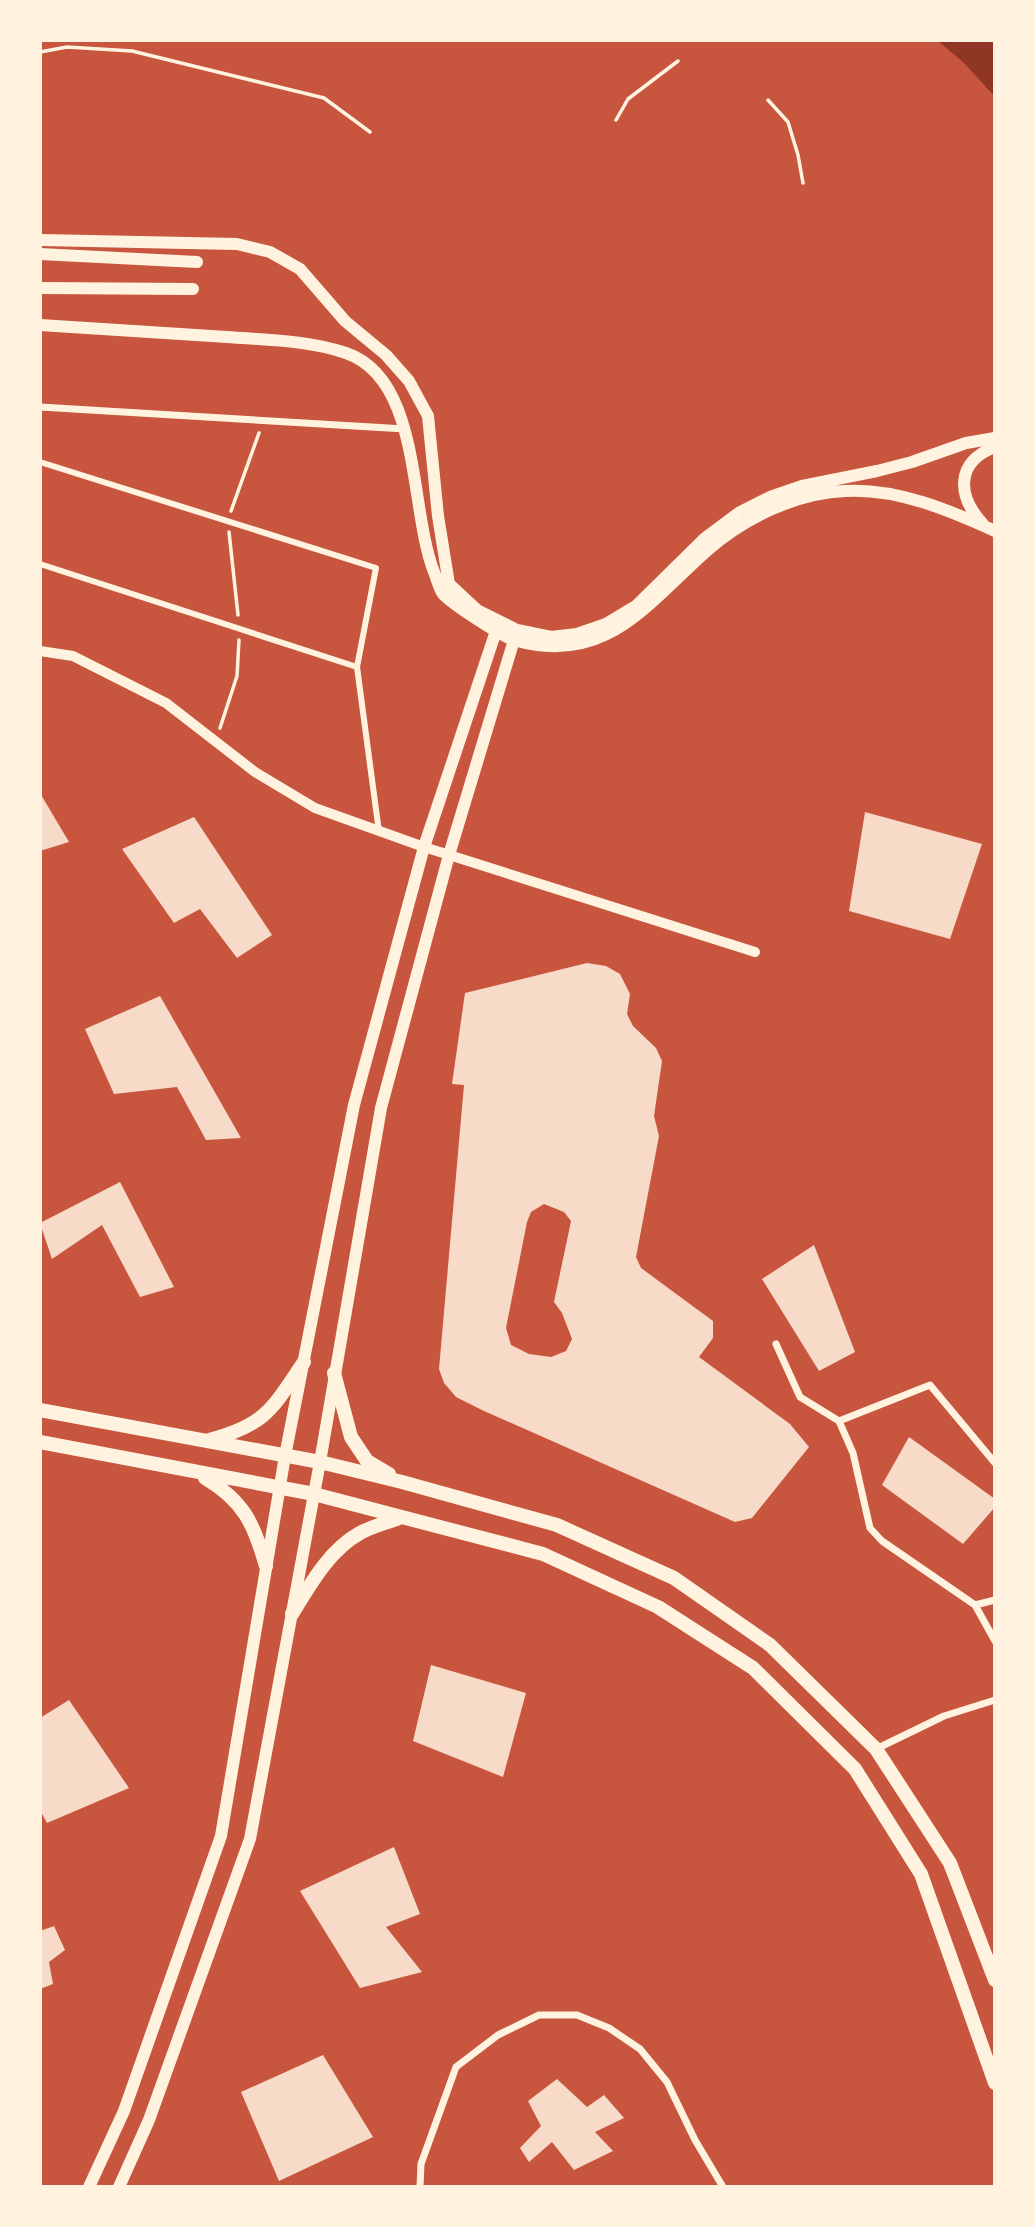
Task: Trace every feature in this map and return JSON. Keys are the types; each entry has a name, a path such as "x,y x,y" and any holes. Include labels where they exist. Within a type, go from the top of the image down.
{"main road":[{"path":"40,240 237,244 270,252 300,269 345,321 386,355 409,381 428,416 441,543 449,584 497,627"},
{"path":"40,254 197,262"},
{"path":"40,288 193,289"},
{"path":"40,325 292,342 347,353 371,367 390,389 405,429 427,555 442,594 497,627 550,646 580,644 612,632 638,616 710,548 746,523 805,498 844,491 883,493 933,505 990,529"},
{"path":"515,635 551,637 577,634 606,624 636,606 705,538 740,512 770,497 802,486 912,462 966,443 995,439"},
{"path":"990,529 971,511 965,498 964,484 970,464 977,456 995,447"},
{"path":"89,2187 124,2111 221,1836 285,1456 354,1105 424,847 497,627"},
{"path":"120,2187 149,2120 250,1839 320,1462 381,1108 449,855 515,635"},
{"path":"204,1441 239,1432 263,1418 304,1362"},
{"path":"334,1373 351,1437 367,1461 402,1482"},
{"path":"40,1410 320,1462 402,1482 557,1525 674,1578 770,1645 876,1749 950,1863 995,1980"},
{"path":"40,1443 314,1494 543,1554 658,1607 753,1668 855,1769 921,1874 995,2083"},
{"path":"195,1472 226,1490 244,1508 257,1533 267,1566"},
{"path":"292,1614 314,1579 337,1551 360,1532 402,1517"}],"street":[{"path":"40,407 405,429"},
{"path":"40,462 376,568 357,667 379,832"},
{"path":"40,564 357,667"},
{"path":"40,651 73,656 166,703 255,772 315,808 424,847 755,952"},
{"path":"776,1344 800,1396 839,1421 853,1453 870,1528 882,1541 975,1605 995,1641"},
{"path":"839,1421 930,1385 995,1462"},
{"path":"975,1605 995,1600"},
{"path":"876,1749 944,1716 995,1700"},
{"path":"420,2187 421,2164 456,2067 499,2035 539,2015 577,2015 609,2028 640,2049 667,2082 695,2140 723,2187"}],"path":[{"path":"40,52 67,47 132,51 324,98 370,132"},
{"path":"616,120 628,99 678,61"},
{"path":"768,100 788,122 803,183"},
{"path":"216,741 237,676 240,629 228,522 263,421"}],"shaded area":[{"path":"937,40 995,40 995,97 964,63"}],"building":[{"path":"40,793 69,842 40,851"},
{"path":"865,812 982,844 950,939 849,911"},
{"path":"194,817 272,935 237,958 200,909 174,923 122,849"},
{"path":"587,963 606,966 620,974 630,994 627,1014 633,1026 656,1048 662,1061 654,1116 659,1136 636,1257 641,1268 713,1321 713,1338 699,1357 790,1424 809,1447 752,1518 735,1522 484,1411 456,1397 444,1383 439,1369 464,1085 452,1084 465,993","holes":["544,1204 564,1212 571,1221 554,1302 562,1313 572,1339 566,1351 551,1357 529,1354 511,1345 506,1328 527,1222 531,1212"]},
{"path":"160,996 241,1138 206,1140 177,1087 114,1094 85,1029"},
{"path":"120,1182 174,1287 140,1297 102,1225 52,1259 40,1223"},
{"path":"814,1245 855,1352 819,1371 762,1279"},
{"path":"909,1437 995,1499 995,1507 963,1544 882,1485"},
{"path":"431,1665 526,1693 503,1777 413,1741"},
{"path":"69,1700 129,1788 47,1823 40,1810 40,1718"},
{"path":"394,1847 420,1914 386,1927 422,1972 360,1988 300,1891"},
{"path":"54,1926 65,1950 49,1962 53,1984 40,1989 40,1931"},
{"path":"323,2055 373,2137 279,2181 241,2092"},
{"path":"557,2079 587,2107 604,2095 624,2118 595,2132 613,2151 574,2170 552,2142 529,2162 520,2148 541,2126 528,2101"}]}
